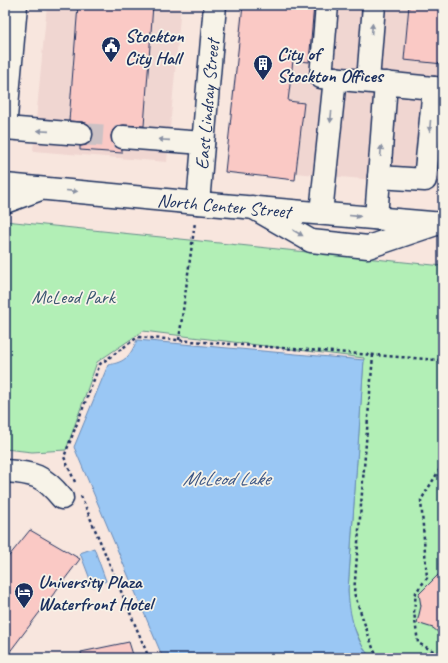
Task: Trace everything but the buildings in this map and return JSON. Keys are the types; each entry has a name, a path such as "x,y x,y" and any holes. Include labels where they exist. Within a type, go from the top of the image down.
{"main road":[{"path":"16,5 5,128 81,134"},
{"name":"East Lindsay Street","path":"198,203 215,5"},
{"path":"327,5 321,77 438,88 425,180 379,177"},
{"path":"374,5 379,177 376,218"},
{"path":"321,213 335,78"},
{"path":"123,137 203,143"},
{"name":"North Center Street","path":"5,184 198,203 441,223"},
{"path":"5,202 42,188"},
{"path":"252,207 312,241 361,246 368,246 441,223"},
{"path":"14,471 40,477 51,484 73,492"}],"path":[{"path":"179,340 198,203"},
{"path":"149,658 73,492 64,457 100,364 138,336 439,360"},
{"path":"373,355 354,593 374,651 382,658"},
{"path":"443,464 421,500 427,578 416,592 414,612 418,643 443,656"}],"shaded area":[{"path":"47,5 181,5 167,162 33,151"},
{"path":"241,5 443,5 443,186 226,167"}],"green space":[{"name":"McLeod Park","path":"5,221 443,266 443,658 373,658 365,652 353,625 349,608 348,590 364,358 143,331 97,362 66,450 32,452 5,449"}],"water":[{"name":"McLeod Lake","path":"137,340 364,360 348,590 350,608 357,636 366,652 372,658 163,658 74,447 108,365 119,362 127,357"},
{"path":"94,548 106,581 93,587 80,553"}],"tunnel":[{"path":"81,134 123,137"}],"place":[{"name":"Stockton City Hall","path":"111,63"},
{"name":"City of Stockton Offices","path":"263,81"},
{"name":"University Plaza Waterfront Hotel","path":"24,609"}]}
